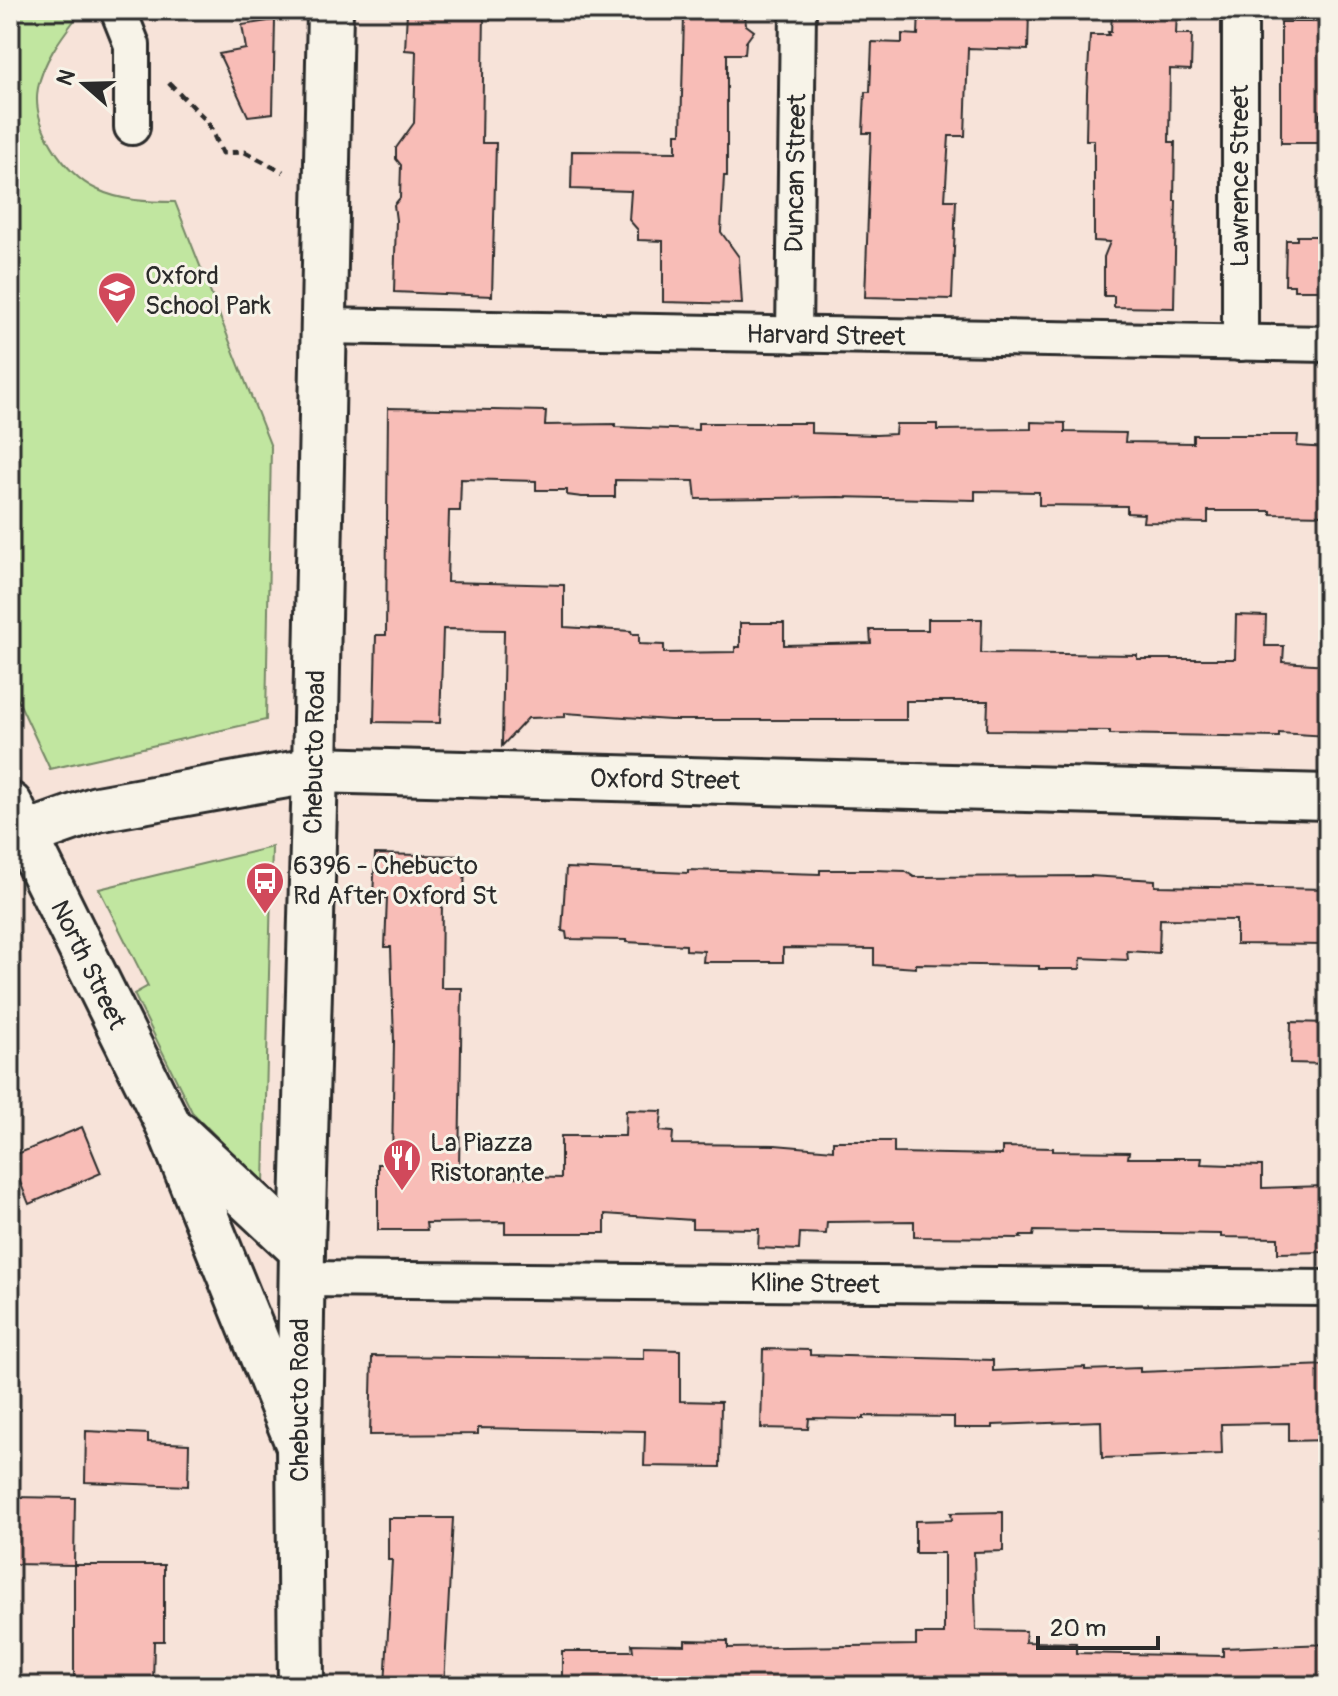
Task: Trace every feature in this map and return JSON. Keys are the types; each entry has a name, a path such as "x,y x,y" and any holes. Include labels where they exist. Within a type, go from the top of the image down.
{"main road":[{"name":"Chebucto Road","path":"301,1686 301,1264 315,770 330,10"},
{"name":"Oxford Street","path":"14,827 315,770 1328,797"},
{"name":"North Street","path":"14,827 168,1124 299,1446"},
{"name":"North Street","path":"168,1124 301,1264"}],"street":[{"path":"118,10 132,45 132,127"},
{"name":"Duncan Street","path":"794,335 798,10"},
{"name":"Lawrence Street","path":"1240,10 1240,343"},
{"name":"Harvard Street","path":"323,326 1328,344"},
{"name":"Kline Street","path":"301,1264 1328,1288"}],"path":[{"path":"132,45 208,122 222,153 245,152 283,172"}],"green space":[{"name":"Oxford School Park","path":"10,10 72,10 76,18 58,43 40,78 37,102 45,132 72,172 96,189 125,198 175,202 271,447 266,720 50,769 10,683"},
{"path":"272,847 264,1185 192,1112 134,994 148,986 99,889"}],"building":[{"path":"919,10 1029,10 1028,50 968,48 965,136 949,136 945,200 956,200 952,299 865,297 871,133 863,133 865,92 870,92 872,42 902,43 902,34 918,35"},
{"path":"1112,10 1177,10 1176,34 1192,34 1191,70 1170,69 1169,142 1175,142 1176,201 1174,308 1114,307 1114,296 1104,296 1104,257 1110,242 1094,241 1094,140 1086,140 1087,92 1090,35 1109,35"},
{"path":"407,12 484,12 482,143 496,143 492,296 394,292 394,205 400,198 401,165 396,159 396,148 414,123 416,51 405,50"},
{"path":"684,16 745,16 746,25 754,31 746,42 745,54 727,54 727,176 724,176 721,232 739,257 742,304 663,302 663,241 638,240 638,230 629,220 631,191 571,189 572,151 676,152 676,133 681,133"},
{"path":"275,20 273,113 248,116 219,54 246,49 242,25"},
{"path":"1281,22 1328,22 1328,114 1320,114 1320,143 1281,143"},
{"path":"1297,236 1328,236 1328,290 1294,290 1294,285 1285,285 1286,240 1297,240"},
{"path":"388,408 546,411 545,425 615,424 615,427 698,430 698,423 811,423 811,433 876,435 895,434 896,424 937,424 937,430 1031,429 1031,422 1065,423 1065,432 1126,433 1125,442 1193,443 1193,435 1298,435 1297,446 1328,448 1328,515 1208,511 1208,523 1143,522 1144,514 1127,513 1127,506 1039,505 1039,492 975,491 975,500 838,497 696,499 694,481 615,480 615,497 582,497 567,495 567,490 536,490 536,481 461,479 460,511 449,511 447,582 564,585 564,627 631,631 632,634 639,634 639,644 664,645 664,653 735,652 735,647 740,647 740,623 784,623 784,645 871,643 870,630 928,630 928,619 982,619 981,653 1235,659 1236,615 1266,616 1265,646 1284,646 1283,662 1328,665 1328,736 987,730 988,701 906,701 906,720 670,720 565,713 565,717 528,718 502,746 504,630 443,629 440,723 374,722 376,635 386,635"},
{"path":"375,854 465,856 464,900 442,900 441,988 462,988 459,1168 473,1168 473,1176 561,1178 561,1136 625,1136 626,1110 662,1111 660,1131 673,1132 672,1144 775,1145 833,1150 833,1141 894,1141 894,1153 1002,1155 1002,1147 1129,1152 1128,1158 1202,1158 1201,1164 1262,1166 1262,1188 1324,1186 1325,1252 1278,1253 1278,1238 1221,1237 1221,1234 1034,1231 1033,1236 1021,1238 914,1237 914,1221 827,1222 826,1234 800,1233 799,1250 758,1248 759,1229 692,1228 692,1220 605,1214 605,1233 505,1233 505,1222 426,1223 427,1230 378,1230 378,1164 392,1164 394,1041 391,947 385,947 387,898 373,898"},
{"path":"566,868 820,874 820,870 874,870 905,871 914,877 1090,876 1155,880 1155,886 1328,889 1328,945 1236,944 1236,920 1160,919 1159,953 1127,951 1128,960 1081,958 1080,969 874,965 874,949 783,948 783,962 703,962 704,951 686,950 686,945 567,939 566,932 562,931"},
{"path":"1291,1022 1328,1023 1328,1064 1290,1063"},
{"path":"82,1127 101,1173 29,1204 10,1157"},
{"path":"644,1349 680,1350 680,1401 721,1402 720,1467 644,1466 645,1431 478,1428 478,1434 370,1435 372,1356 644,1359"},
{"path":"763,1349 810,1350 810,1355 993,1360 993,1371 1085,1367 1085,1370 1140,1368 1140,1372 1328,1365 1328,1440 1289,1441 1289,1423 1221,1424 1222,1454 1102,1458 1101,1421 954,1428 954,1417 864,1416 864,1419 809,1418 808,1429 761,1428"},
{"path":"86,1431 148,1434 148,1442 189,1444 188,1486 85,1482"},
{"path":"10,1497 75,1498 74,1565 10,1564"},
{"path":"1003,1512 1003,1551 974,1552 976,1630 1026,1631 1025,1642 1076,1643 1076,1653 1223,1656 1223,1648 1328,1644 1328,1686 562,1686 562,1651 633,1651 632,1644 685,1645 685,1640 728,1641 728,1648 916,1645 916,1634 944,1634 944,1553 915,1553 915,1521 952,1520 951,1513"},
{"path":"388,1518 453,1518 444,1686 385,1686 392,1560 388,1560"},
{"path":"74,1565 164,1565 164,1641 154,1641 153,1686 74,1686"}],"place":[{"name":"Oxford School Park","path":"117,325"},
{"name":"6396 - Chebucto Rd After Oxford St","path":"265,915"},
{"name":"La Piazza Ristorante","path":"402,1192"}]}
